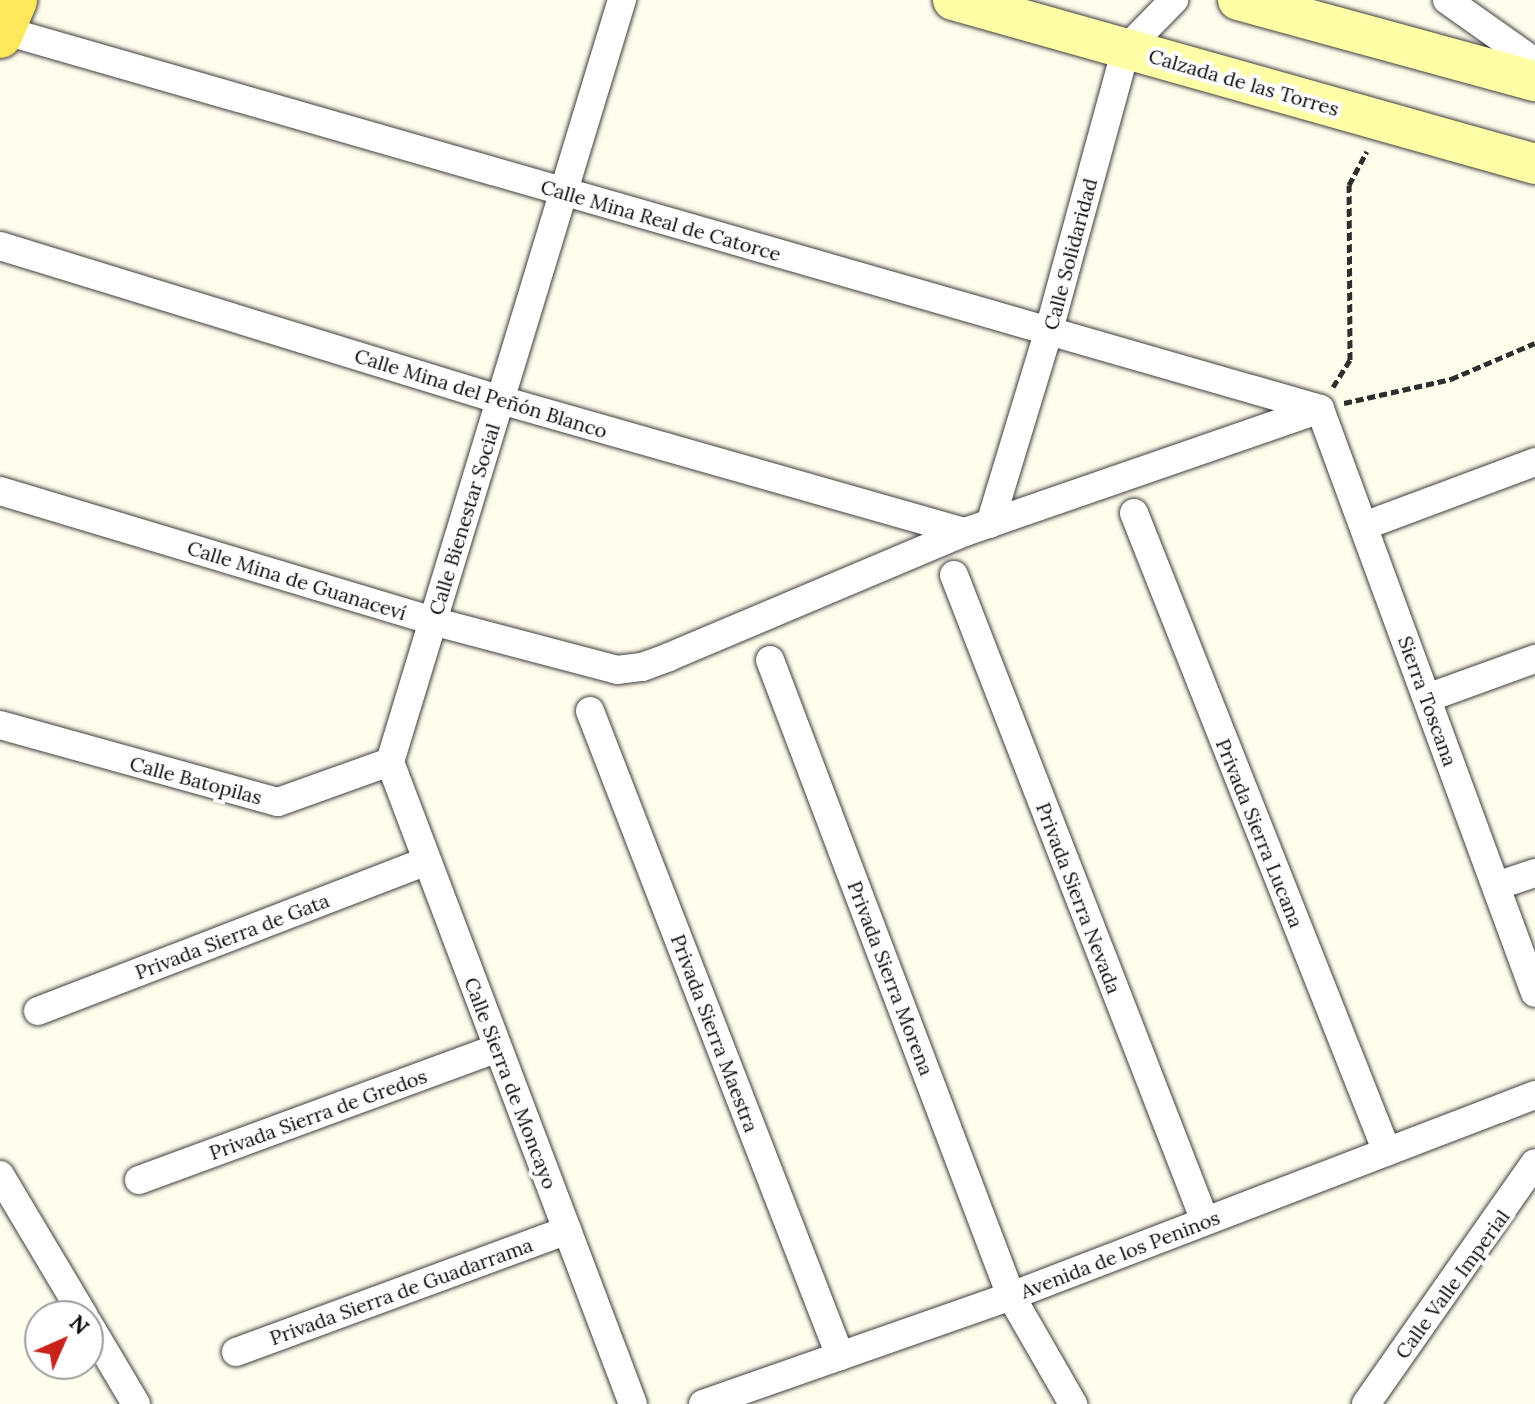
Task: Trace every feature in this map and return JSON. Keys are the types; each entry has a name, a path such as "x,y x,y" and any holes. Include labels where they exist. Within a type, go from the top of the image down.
{"street":[{"name":"Calle Bienestar Social","path":"390,762 622,0"},
{"name":"Calzada de las Torres","path":"953,0 1535,164"},
{"name":"Calle Solidaridad","path":"978,528 1049,330 1126,49 1174,0"},
{"path":"1238,0 1535,81"},
{"path":"1447,0 1535,62"},
{"name":"Calle Mina Real de Catorce","path":"6,22 564,192 1320,409"},
{"name":"Calle Mina del Peñón Blanco","path":"0,246 501,400 978,528"},
{"path":"978,528 1320,409"},
{"name":"Sierra Toscana","path":"1320,409 1535,993"},
{"path":"1364,526 1535,462"},
{"name":"Calle Mina de Guanaceví","path":"0,491 432,621 617,670 642,667 978,528"},
{"name":"Privada Sierra Lucana","path":"1134,513 1387,1152"},
{"name":"Privada Sierra Nevada","path":"954,575 1205,1221"},
{"path":"1427,698 1535,659"},
{"name":"Privada Sierra Morena","path":"770,660 1011,1296 1073,1404"},
{"name":"Privada Sierra Maestra","path":"590,711 840,1356"},
{"name":"Calle Batopilas","path":"0,725 278,802 390,762"},
{"name":"Calle Sierra de Moncayo","path":"390,762 633,1404"},
{"name":"Privada Sierra de Gata","path":"38,1011 427,861"},
{"path":"1496,886 1535,873"},
{"name":"Privada Sierra de Gredos","path":"139,1180 498,1048"},
{"name":"Avenida de los Peninos","path":"703,1404 1011,1296 1535,1095"},
{"name":"Calle Valle Imperial","path":"1366,1404 1535,1163"},
{"path":"0,1175 74,1300"},
{"name":"Privada Sierra de Guadarrama","path":"236,1352 567,1230"},
{"path":"104,1350 136,1404"}],"path":[{"path":"1320,409 1350,360 1349,185 1384,121"},
{"path":"1320,409 1451,379 1535,343"}]}
